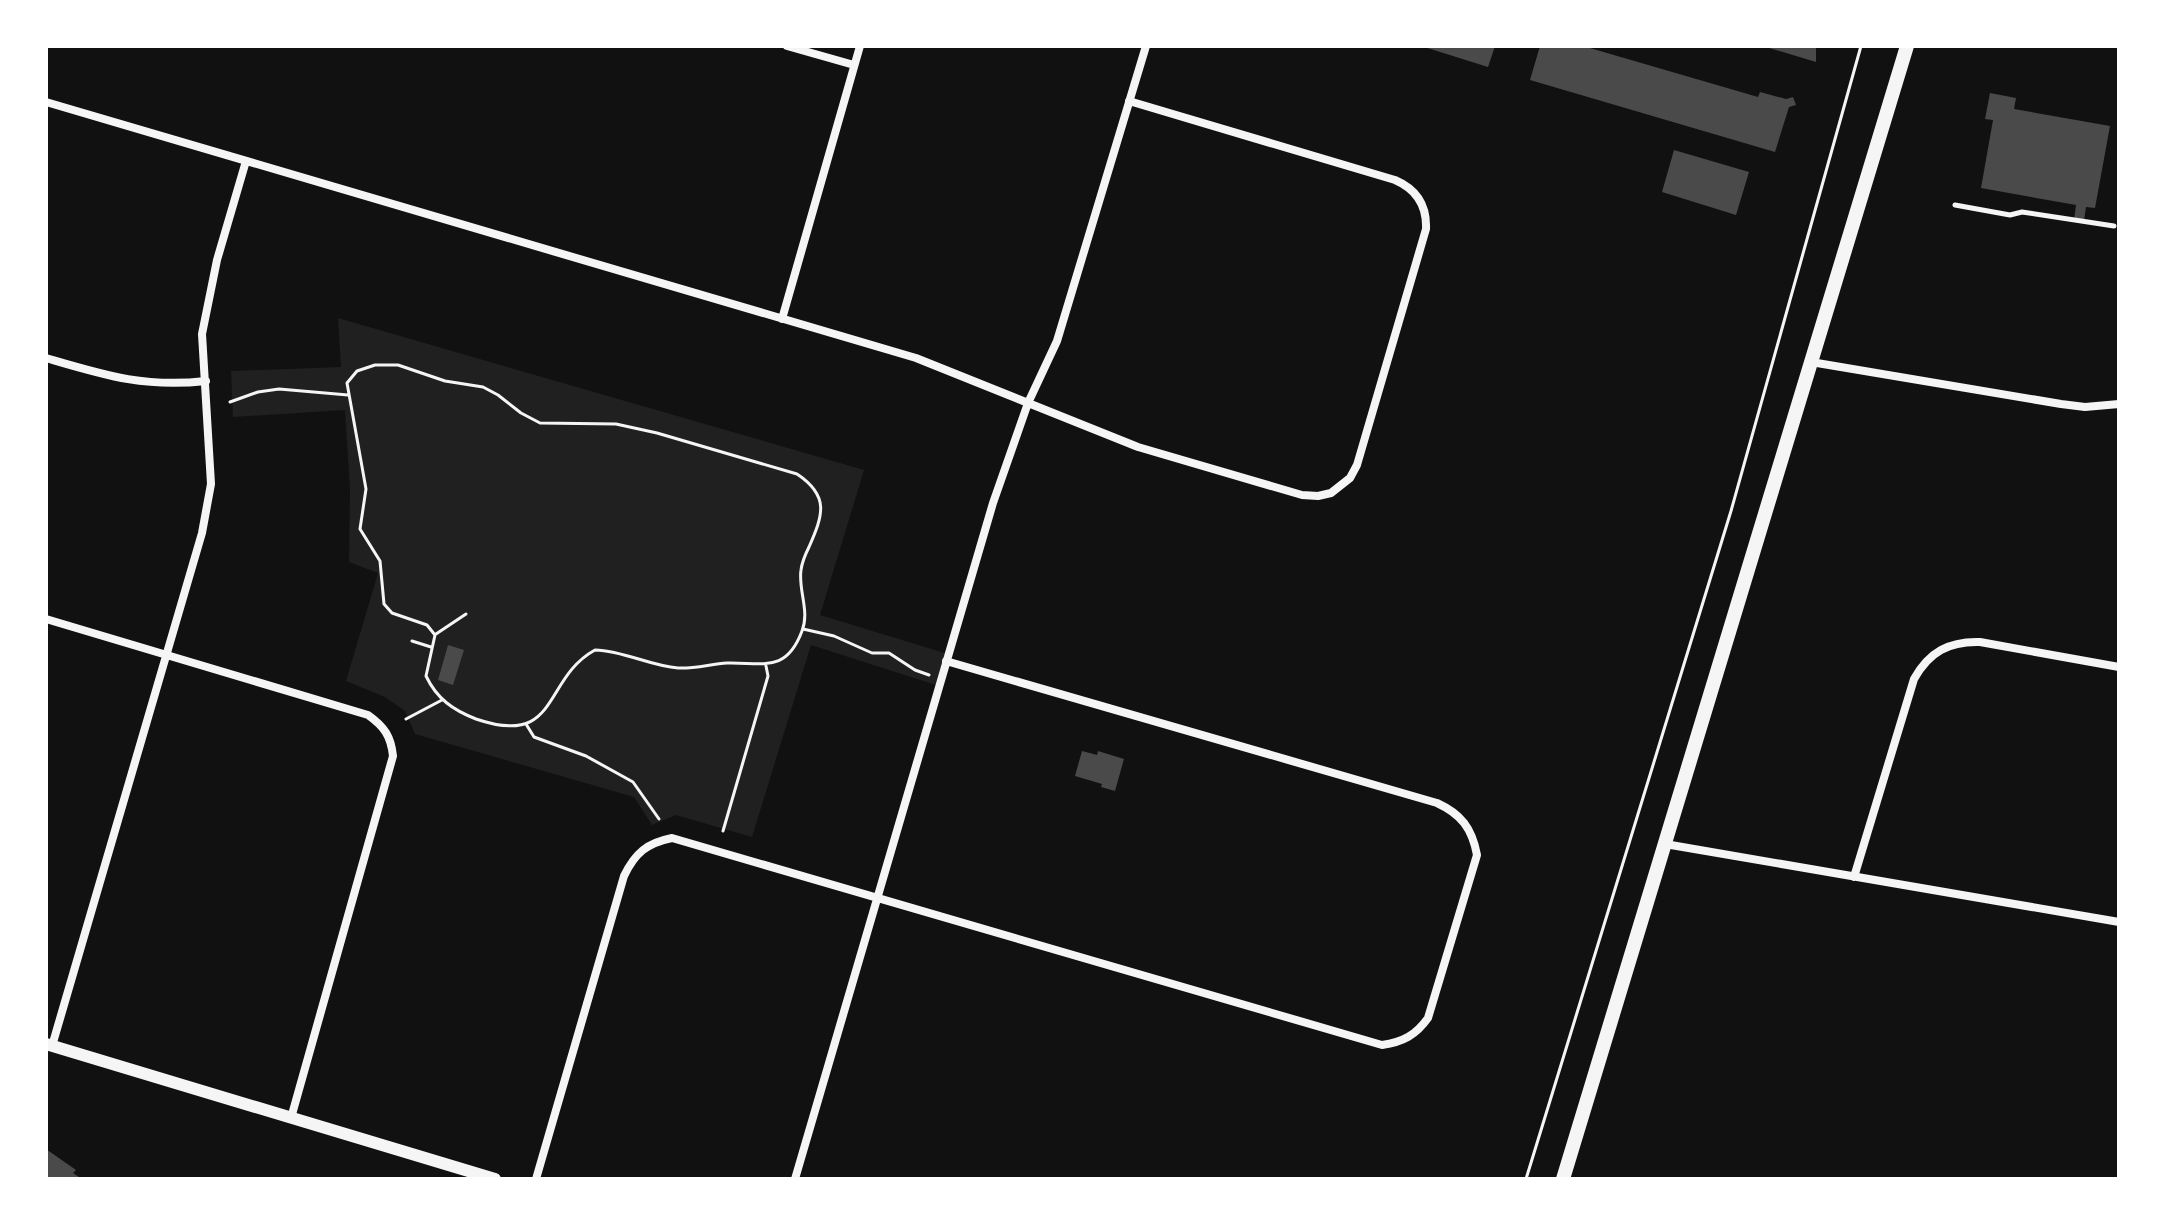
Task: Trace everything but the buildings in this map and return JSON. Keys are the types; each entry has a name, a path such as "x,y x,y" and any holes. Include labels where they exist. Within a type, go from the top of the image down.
{"main road":[{"path":"1563,1179 1907,46"}],"street":[{"path":"787,46 854,65"},
{"path":"782,319 860,46"},
{"path":"795,1179 993,503 1028,403 1057,341 1146,46"},
{"path":"46,102 916,358 1138,447 1302,495 1331,493 1350,478 1357,465 1426,229 1424,206 1407,185 1395,180 1129,101"},
{"path":"246,161 217,260 202,334 211,484 202,533 49,1045 495,1179"},
{"path":"46,358 118,379 176,384 206,381"},
{"path":"1811,362 2061,404 2085,407 2119,404"},
{"path":"46,619 368,715 381,724 391,739 393,756 291,1118"},
{"path":"1854,877 1914,679 1933,654 1955,644 1980,642 2119,667"},
{"path":"536,1179 624,876 632,859 643,848 672,838 1382,1045 1407,1039 1420,1029 1428,1018 1477,855 1474,838 1466,822 1453,811 1437,803 946,661"},
{"path":"1665,844 2119,922"}],"lane":[{"path":"1955,205 2010,215 2022,212 2114,226"}],"path":[{"path":"1526,1179 1731,511 1861,46"},
{"path":"435,635 427,625 392,613 384,604 380,561 360,529 366,489 347,383 364,367 398,365 431,377 471,383 491,390 540,423 616,424 797,474 816,489 822,504 818,526 801,570 805,617 803,629 785,656 766,666 726,663 678,668 633,655 595,650 577,661 546,709 526,724 516,727 492,724 465,715 442,700 426,676 435,635 466,614"},
{"path":"230,402 258,392 279,389 348,395"},
{"path":"803,629 834,636 872,653 889,653 915,670 940,680"},
{"path":"412,641 432,647"},
{"path":"723,831 768,676 766,666"},
{"path":"406,719 442,700"},
{"path":"526,724 534,737 586,756 633,782 659,819"}],"shaded area":[{"path":"338,318 864,470 820,615 948,654 939,686 811,645 752,837 676,815 652,825 634,797 415,734 405,711 385,697 346,681 378,573 349,562 350,489 345,410 233,417 231,371 341,367"}]}
